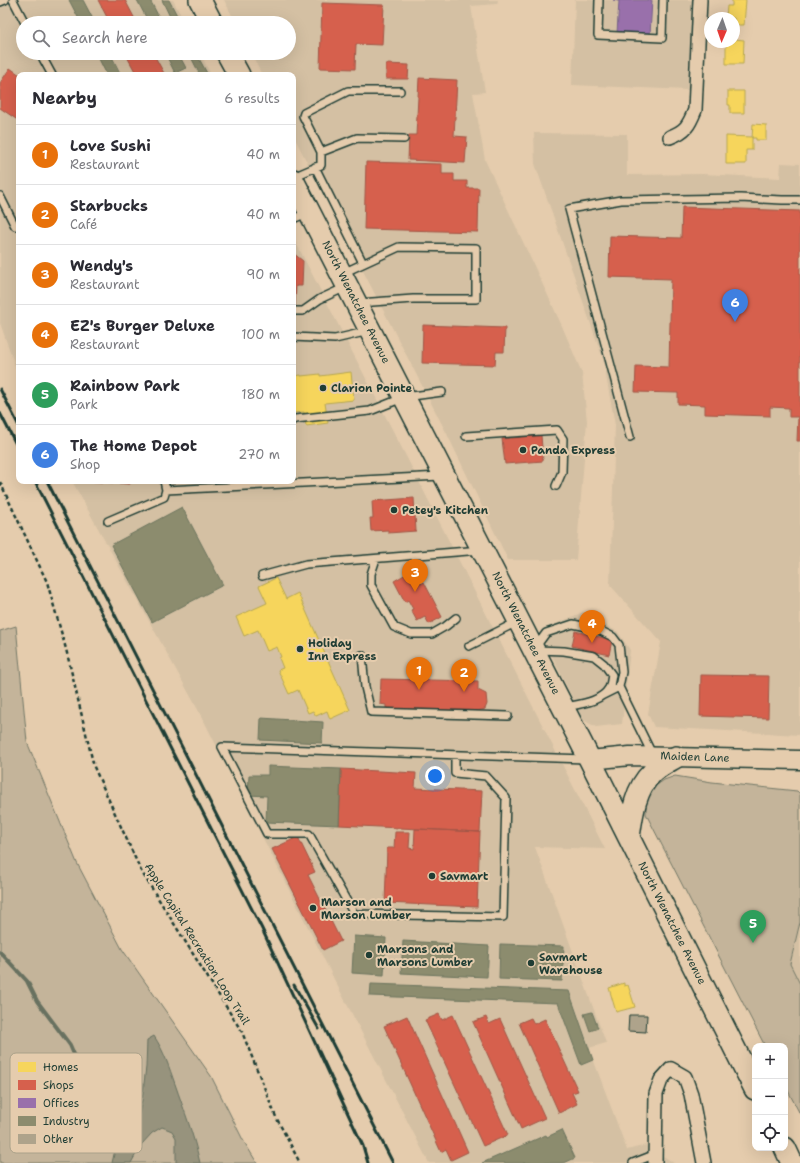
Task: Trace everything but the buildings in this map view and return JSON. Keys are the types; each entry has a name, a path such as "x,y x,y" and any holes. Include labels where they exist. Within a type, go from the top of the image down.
{"main road":[{"path":"200,0 208,16"},
{"path":"231,60 237,72"},
{"name":"North Wenatchee Avenue","path":"296,194 301,216 349,288 371,330 629,837 752,1083"},
{"name":"Maiden Lane","path":"590,760 630,756 800,760"},
{"path":"629,837 633,810 645,782 652,773 676,757"}],"street":[{"path":"670,137 681,132 690,122 695,110 700,0"},
{"path":"656,1158 656,1094 661,1080 670,1068 685,1078 691,1094 704,1163"}],"lane":[{"path":"0,2 5,0"},
{"path":"13,0 21,16"},
{"path":"599,0 598,35 662,38 663,0"},
{"path":"44,60 50,72"},
{"path":"296,176 321,164 321,152 303,116 304,113 348,91 400,91"},
{"path":"321,152 357,138 404,139"},
{"path":"315,167 363,263"},
{"path":"0,196 15,226"},
{"path":"630,437 569,209 622,200 740,198 800,200"},
{"path":"296,311 303,311 320,299 349,288 413,299 476,299 476,248 399,247 363,263 349,288"},
{"path":"296,336 335,339 371,330"},
{"path":"296,419 370,410 405,397 442,392"},
{"path":"466,436 557,430 563,439 562,472 556,486"},
{"path":"296,483 445,476"},
{"path":"108,521 164,497 166,490 165,484"},
{"path":"166,490 286,484"},
{"path":"262,576 306,564 483,550"},
{"path":"376,558 371,574 371,585 394,627 411,634 432,634 456,618"},
{"path":"468,646 519,621"},
{"path":"534,650 546,633 573,624 597,629 613,637 619,645 622,672 618,687 653,756"},
{"path":"534,650 564,651 594,656 604,664 612,675 609,687 603,695"},
{"path":"362,655 365,686 371,712 508,716"},
{"path":"563,708 584,704 618,687"},
{"path":"455,755 455,773 486,776 506,798 503,917 354,914 309,834 267,834 222,747 455,755 590,760"},
{"path":"633,1163 656,1158"}],"path":[{"name":"Apple Capital Recreation Loop Trail","path":"0,482 47,582 66,649 94,767 141,870 242,1032 276,1118 300,1163"}],"shaded area":[{"path":"0,0 173,0 181,16 16,16 16,60 204,60 210,72 16,72 16,368 0,323"},
{"path":"224,0 498,0 497,4 471,6 485,92 473,93 485,160 562,326 582,373 587,421 576,560 508,560 447,434 296,141 296,72 260,72 254,60 296,60 296,16 232,16"},
{"path":"575,0 692,0 688,90 572,85"},
{"path":"534,133 627,134 627,175 703,174 780,178 781,163 800,164 800,735 654,727 648,714 661,642 610,585 615,425 603,359 535,164"},
{"path":"296,243 605,849 535,847 606,1043 589,1048 627,1150 646,1145 674,1163 429,1163 335,981 202,717 74,484 296,484"},
{"path":"583,612 618,632 630,650 622,724 596,727 583,720 540,631"},
{"path":"16,626 27,742 77,863 122,949 211,1076 243,1140 257,1163 0,1163 0,631"},
{"path":"675,776 712,782 797,791 800,794 800,922 790,964 800,984 800,1114 788,1091 788,1043 763,1043 646,814 646,800 654,787 664,780"},
{"path":"800,922 800,984 790,964"},
{"path":"154,1036 171,1071 192,1133 200,1163 176,1163 176,1138 172,1131 162,1127 152,1133 142,1144 142,1100 146,1067 147,1040"},
{"path":"114,1153 137,1153 131,1163 112,1163"}],"waterway":[{"path":"0,952 27,981 37,1001 70,1045 73,1053"}],"railway":[{"path":"0,389 16,420"},
{"path":"0,413 16,444"},
{"path":"37,484 262,929 363,1146 368,1163"},
{"path":"49,484 393,1163"},
{"path":"294,985 319,1029"}],"place":[{"name":"The Home Depot","path":"735,322"},
{"name":"Clarion Pointe","path":"323,388"},
{"name":"Panda Express","path":"523,450"},
{"name":"Petey's Kitchen","path":"394,510"},
{"name":"Wendy's","path":"415,592"},
{"name":"EZ's Burger Deluxe","path":"592,643"},
{"name":"Holiday Inn Express","path":"300,649"},
{"name":"Love Sushi","path":"419,690"},
{"name":"Starbucks","path":"464,692"},
{"name":"Savmart","path":"432,876"},
{"name":"Marson and Marson Lumber","path":"313,908"},
{"name":"Rainbow Park","path":"753,943"},
{"name":"Marsons and Marsons Lumber","path":"369,955"},
{"name":"Savmart Warehouse","path":"531,963"}]}
